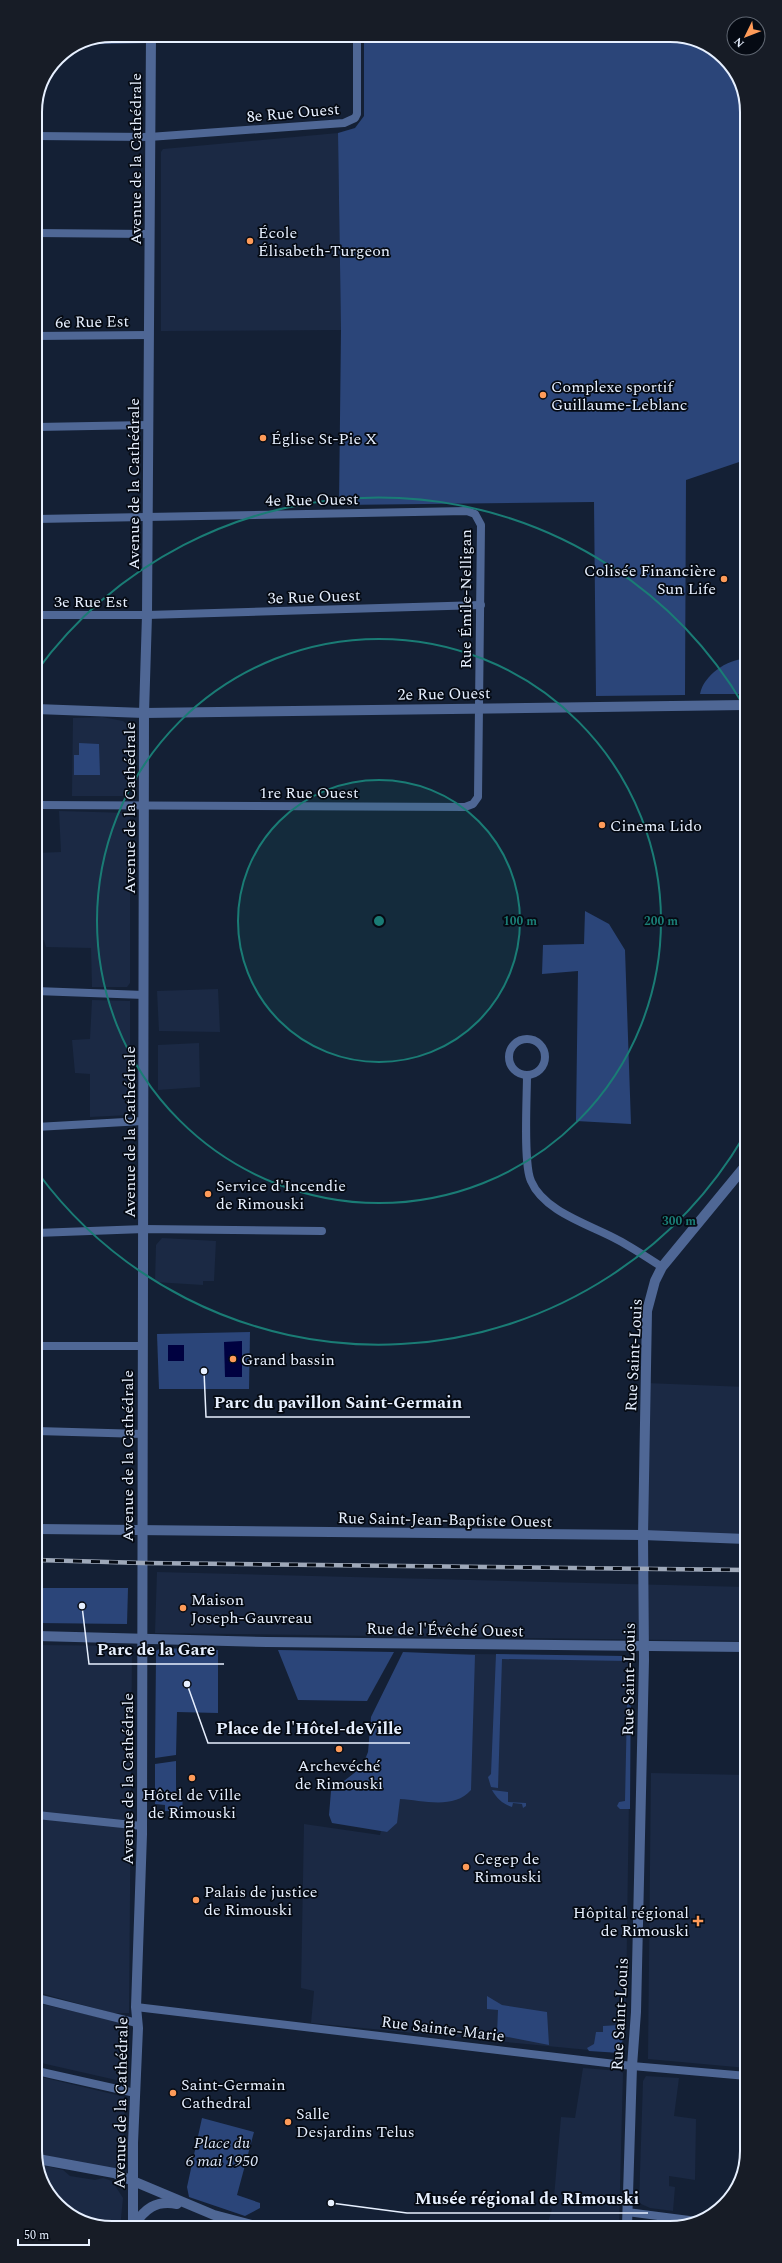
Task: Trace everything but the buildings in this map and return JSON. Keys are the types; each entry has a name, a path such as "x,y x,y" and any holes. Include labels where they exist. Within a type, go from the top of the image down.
{"street":[{"name":"Avenue de la Cathédrale","path":"133,2221 132,2143 136,2093 136,2007 142,1826 144,713 147,615 149,137 151,42"},
{"name":"8e Rue Ouest","path":"42,136 149,137 344,123 352,120 357,114 357,42"},
{"path":"42,233 149,234"},
{"name":"6e Rue Est","path":"42,336 149,335"},
{"path":"42,427 148,425"},
{"name":"4e Rue Ouest","path":"42,519 467,510 475,514"},
{"name":"Rue Émile-Nelligan","path":"472,804 478,797 481,605 481,525 475,514"},
{"name":"3e Rue Ouest","path":"147,615 481,605"},
{"name":"3e Rue Est","path":"42,614 147,615"},
{"name":"2e Rue Ouest","path":"42,709 144,713 740,705"},
{"name":"1re Rue Ouest","path":"42,805 465,807 472,804"},
{"path":"42,991 144,995"},
{"path":"528,1038 539,1042 545,1052 546,1057 538,1072 527,1075 515,1070 510,1059 512,1047 516,1042 528,1038"},
{"path":"527,1075 528,1171 536,1191 549,1203 574,1219 617,1239 662,1267"},
{"path":"42,1127 143,1121"},
{"name":"Rue Saint-Louis","path":"627,2221 632,2066 636,2012 644,1646 643,1535 647,1311 655,1281 662,1267 740,1172"},
{"path":"42,1233 144,1230 322,1231"},
{"path":"42,1346 142,1346"},
{"path":"42,1431 143,1434"},
{"name":"Rue Saint-Jean-Baptiste Ouest","path":"42,1529 643,1535 740,1539"},
{"name":"Rue de l'Évêché Ouest","path":"42,1636 267,1642 740,1647"},
{"path":"42,1816 142,1826"},
{"path":"42,1999 137,2023"},
{"name":"Rue Sainte-Marie","path":"136,2007 632,2066 740,2075"},
{"path":"42,2072 136,2093"},
{"path":"43,2160 114,2173 133,2182 148,2186 189,2206 236,2221"},
{"path":"137,2221 151,2206 163,2202 189,2206"},
{"path":"627,2212 684,2219"}],"shaded area":[{"name":"École Élisabeth-Turgeon","path":"338,133 341,330 161,331 161,152 163,149"},
{"path":"102,717 123,721 130,727 130,792 126,796 72,796 73,718"},
{"path":"59,811 130,813 130,983 127,987 92,987 91,948 46,947 44,940 42,940 42,853 61,852"},
{"path":"218,989 220,1032 159,1031 157,991"},
{"path":"92,1000 130,1001 130,1115 90,1117 90,1074 75,1073 72,1040 90,1039"},
{"path":"199,1043 200,1087 158,1090 158,1045"},
{"path":"162,1238 216,1241 214,1281 203,1281 203,1285 155,1282 156,1245"},
{"name":"Grand bassin","path":"242,1341 242,1377 225,1377 224,1342"},
{"path":"168,1345 184,1345 184,1361 168,1361"},
{"path":"646,1383 740,1387 740,1539 643,1535"},
{"path":"157,1572 740,1587 740,1641 155,1633"},
{"path":"42,1645 132,1646 129,2013 112,2013 42,1993"},
{"name":"Cegep de Rimouski","path":"406,1653 623,1656 631,1660 626,2002 623,2048 620,2053 311,2023 314,1991 301,1988 304,1824 380,1835 381,1831 387,1832"},
{"name":"Hôpital régional de Rimouski","path":"651,1773 740,1775 740,2067 648,2059"},
{"path":"42,2004 124,2023 124,2026 127,2028 125,2082 42,2063"},
{"path":"583,2068 620,2071 623,2073 619,2221 548,2221 552,2209 550,2208 550,2197 554,2197 561,2117 575,2118"},
{"path":"646,2076 679,2078 674,2116 696,2119 695,2180 669,2176 669,2186 675,2187 673,2211 650,2208 639,2203 643,2081"},
{"path":"42,2077 125,2097 123,2167 113,2169 42,2155"},
{"path":"44,2165 63,2170 70,2176 95,2180 103,2178 112,2181 123,2198 121,2221 98,2220 81,2214 69,2207 59,2197 47,2178"}],"green space":[{"name":"Complexe sportif Guillaume-Leblanc","path":"364,42 675,42 697,47 709,54 726,69 731,77 738,94 740,112 740,462 686,480 685,695 596,696 594,502 339,505 341,330 338,133 355,128 364,116"},
{"path":"740,660 740,694 700,694 702,687 711,675 724,665"},
{"path":"79,743 99,744 100,775 74,775 74,755 79,755"},
{"path":"585,911 609,924 625,950 631,1124 576,1121 578,971 542,974 543,945 584,944"},
{"path":"250,1332 249,1389 159,1389 157,1334"},
{"path":"42,1588 128,1588 127,1624 42,1623"},
{"path":"161,1648 218,1650 218,1713 177,1712 176,1755 155,1758 156,1651"},
{"path":"278,1650 394,1652 367,1701 298,1700"},
{"path":"403,1652 475,1655 471,1790 456,1800 447,1802 428,1802 400,1799 397,1823 387,1832 332,1823 329,1815 331,1791 362,1767 368,1752 371,1717"},
{"path":"496,1654 623,1656 631,1660 630,1809 620,1809 617,1806 619,1802 625,1801 628,1661 502,1659 498,1788 491,1787 488,1777 491,1774"},
{"path":"176,1761 176,1796 183,1796 182,1811 165,1811 165,1805 155,1804 155,1764"},
{"path":"492,1790 508,1792 508,1802 526,1803 526,1806 523,1808 522,1804 513,1803 512,1807 509,1806 498,1799"},
{"path":"487,1996 502,2005 547,2012 549,2045 497,2035 498,2010 487,2009"},
{"path":"603,2026 625,2026 620,2053 589,2051 587,2048 594,2044 596,2032 603,2032"},
{"name":"Place du 6 mai 1950","path":"202,2118 254,2132 237,2195 260,2203 260,2208 245,2216 189,2197 187,2187"}],"railway":[{"path":"42,1560 143,1563 740,1570"}],"place":[{"name":"École Élisabeth-Turgeon","path":"250,241"},
{"name":"Complexe sportif Guillaume-Leblanc","path":"543,395"},
{"name":"Église St-Pie X","path":"263,438"},
{"name":"Colisée Financière Sun Life","path":"724,579"},
{"name":"Cinema Lido","path":"602,825"},
{"name":"Service d'Incendie de Rimouski","path":"208,1194"},
{"name":"Grand bassin","path":"233,1359"},
{"name":"Parc du pavillon Saint-Germain","path":"204,1371"},
{"name":"Parc de la Gare","path":"82,1606"},
{"name":"Maison Joseph-Gauvreau","path":"183,1608"},
{"name":"Place de l'Hôtel-deVille","path":"187,1684"},
{"name":"Archevéché de Rimouski","path":"339,1749"},
{"name":"Hôtel de Ville de Rimouski","path":"192,1778"},
{"name":"Cegep de Rimouski","path":"466,1867"},
{"name":"Palais de justice de Rimouski","path":"196,1900"},
{"name":"Hôpital régional de Rimouski","path":"698,1921"},
{"name":"Saint-Germain Cathedral","path":"173,2093"},
{"name":"Salle Desjardins Telus","path":"288,2122"},
{"name":"Musée régional de RImouski","path":"331,2203"}]}
